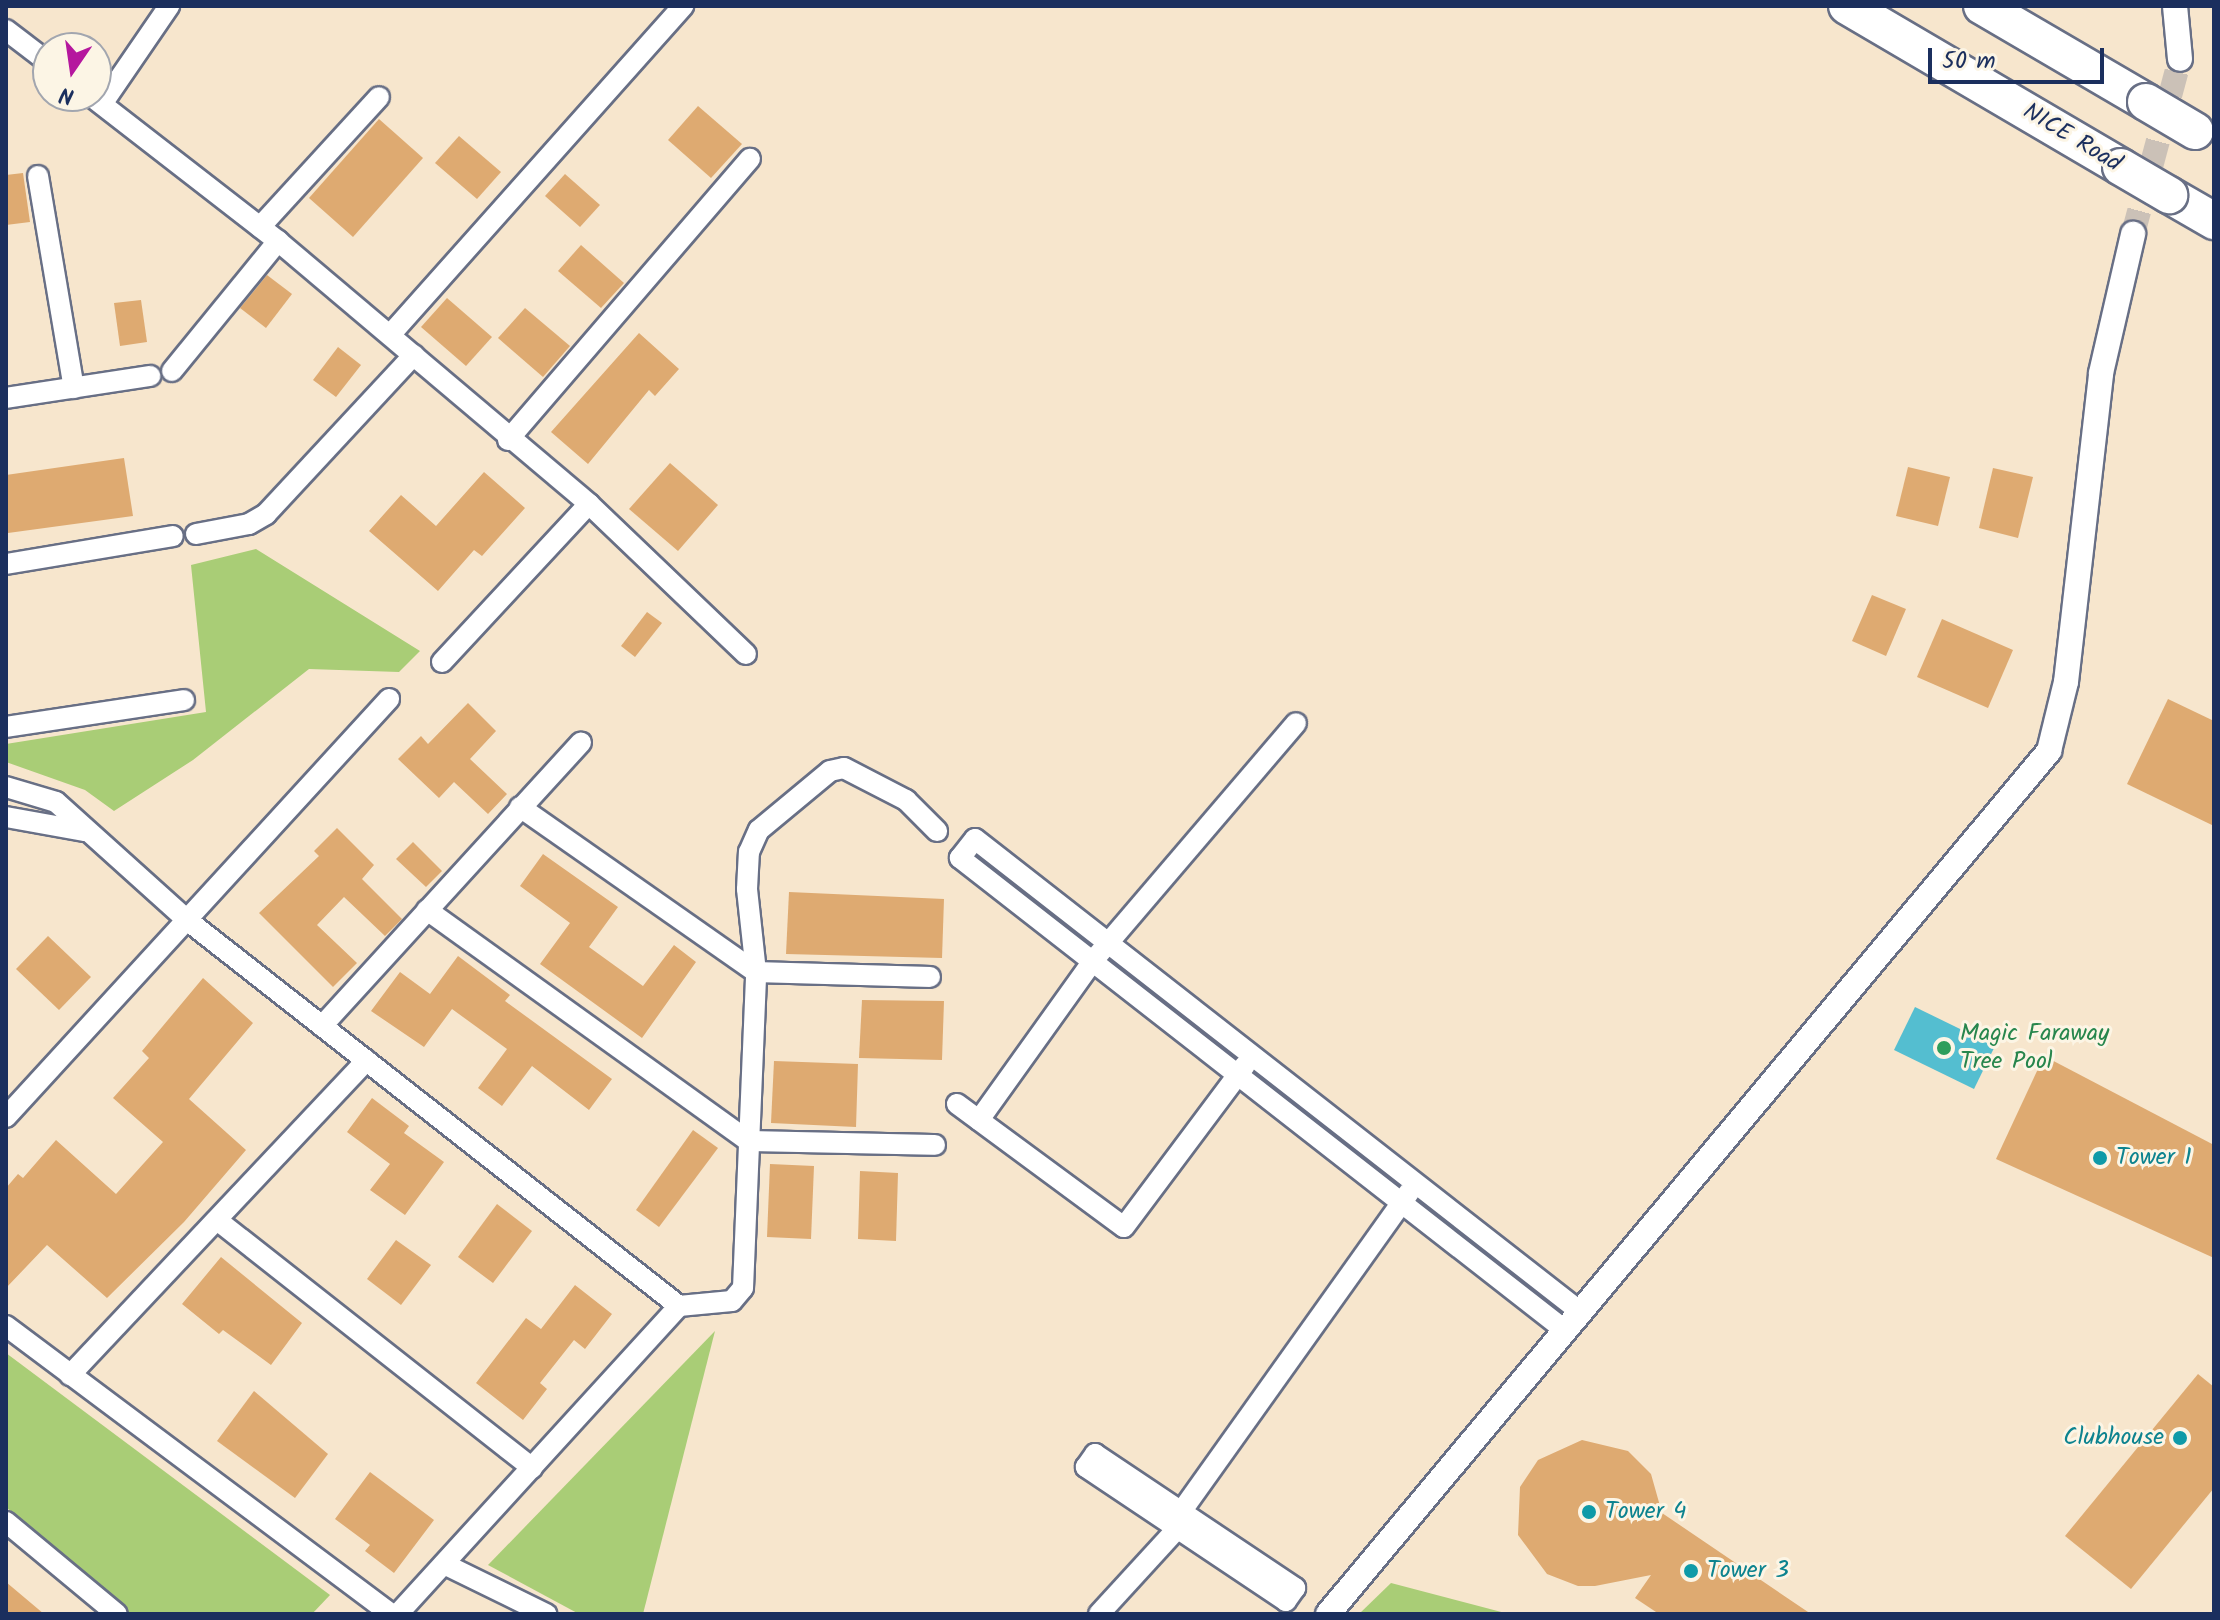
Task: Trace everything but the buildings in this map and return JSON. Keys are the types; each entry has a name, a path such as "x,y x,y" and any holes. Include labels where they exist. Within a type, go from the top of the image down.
{"highway":[{"name":"NICE Road","path":"1847,6 2197,213"},
{"path":"1982,6 2204,136"}],"street":[{"path":"112,80 169,6"},
{"path":"390,335 683,6"},
{"path":"2175,6 2180,59"},
{"path":"6,30 32,50"},
{"path":"260,227 379,97"},
{"path":"112,112 278,241 414,355 508,440 589,504 746,654"},
{"path":"508,440 750,159"},
{"path":"38,176 74,388"},
{"path":"1328,1614 1570,1319 2049,751 2066,682 2101,373 2133,234"},
{"path":"172,371 278,241"},
{"path":"196,534 249,524 266,514 414,355"},
{"path":"6,398 150,376"},
{"path":"442,662 589,504"},
{"path":"6,564 173,536"},
{"path":"6,1117 389,699"},
{"path":"6,727 184,700"},
{"path":"979,1120 1092,962 1296,723"},
{"path":"322,1026 581,742"},
{"path":"398,1614 679,1306 732,1301 743,1288 756,972 749,852 759,830 830,771 844,768 906,800 937,831"},
{"path":"6,787 56,802 84,831 187,920 679,1306"},
{"path":"520,807 756,972 930,977"},
{"path":"6,817 84,831"},
{"path":"975,839 1416,1183 1570,1319 1401,1203 960,858 975,839"},
{"path":"427,910 748,1141 935,1145"},
{"path":"957,1104 1124,1227 1252,1056"},
{"path":"70,1375 366,1061"},
{"path":"1099,1614 1182,1519 1416,1183"},
{"path":"217,1220 532,1468"},
{"path":"6,1326 391,1614"},
{"path":"1182,1519 1295,1588 1286,1601 1182,1519"},
{"path":"6,1522 117,1614"},
{"path":"444,1564 546,1614"}],"green space":[{"path":"256,549 420,651 399,672 309,669 193,760 114,811 85,790 6,762 6,744 206,712 191,565"},
{"path":"715,1331 643,1614 579,1614 488,1565"},
{"path":"6,1353 330,1595 312,1614 128,1614 6,1507"},
{"path":"1391,1583 1509,1614 1359,1614"}],"water":[{"name":"Magic Faraway Tree Pool","path":"1915,1007 1995,1046 1974,1089 1894,1050"}],"tunnel":[{"path":"2133,234 2180,59"}],"place":[{"name":"Magic Faraway Tree Pool","path":"1944,1048"},
{"name":"Tower 1","path":"2100,1158"},
{"name":"Clubhouse","path":"2180,1438"},
{"name":"Tower 4","path":"1589,1512"},
{"name":"Tower 3","path":"1691,1571"}]}
